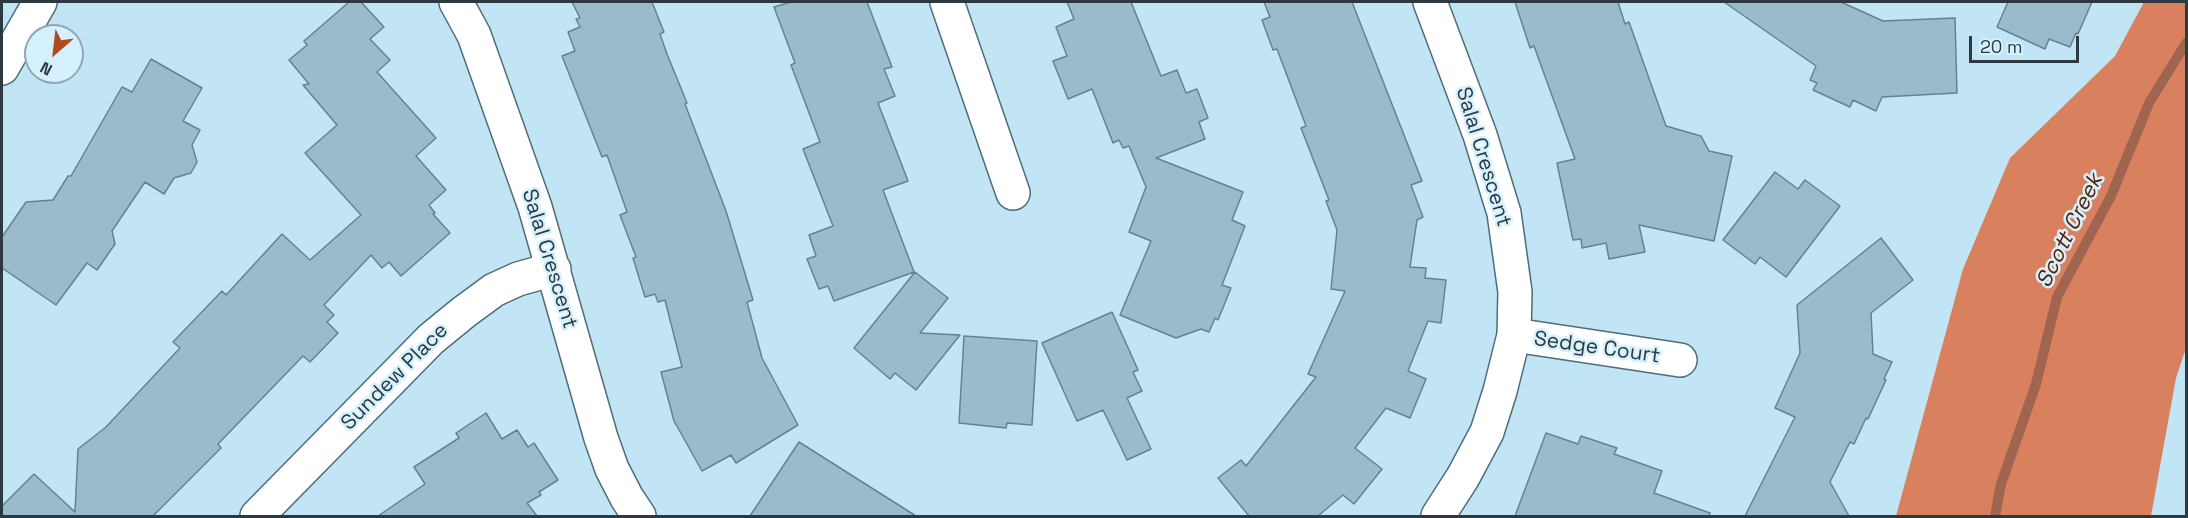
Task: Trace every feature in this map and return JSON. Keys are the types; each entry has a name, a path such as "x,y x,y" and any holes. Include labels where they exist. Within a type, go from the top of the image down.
{"street":[{"path":"2,68 40,2"},
{"name":"Salal Crescent","path":"456,2 474,35 535,207 601,438 612,469 639,516"},
{"path":"947,2 1014,193"},
{"name":"Salal Crescent","path":"1430,2 1480,135 1504,213 1515,292 1514,335 1487,432 1464,477 1438,516"},
{"name":"Sundew Place","path":"257,516 431,339 495,290 518,279 554,269"},
{"name":"Sedge Court","path":"1514,335 1680,360"}],"shaded area":[{"path":"2144,2 2186,2 2186,348 2176,378 2151,516 1896,516 1963,269 2010,158 2115,56"}],"building":[{"path":"349,2 361,2 384,27 370,39 390,60 377,72 436,138 416,156 446,190 429,205 435,213 433,214 450,233 401,276 389,262 382,268 371,255 324,305 334,315 327,322 338,333 310,362 303,356 218,444 221,448 153,516 2,516 2,506 34,474 75,512 78,449 106,427 180,348 173,342 222,291 226,295 282,234 310,260 361,215 305,153 337,125 303,85 309,84 289,60 307,45 304,41"},
{"path":"572,2 652,2 664,32 660,34 726,211 753,300 747,302 762,358 798,425 736,463 731,455 702,471 674,421 661,372 682,367 665,300 658,302 655,294 645,297 633,258 636,257 620,215 627,212 607,155 602,157 562,56 575,51 568,32 580,27 576,19 580,18"},
{"path":"791,2 867,2 892,67 884,69 895,96 878,103 908,181 883,190 914,272 834,301 828,286 819,289 807,259 816,256 809,235 833,226 803,149 820,142 791,65 795,63 774,7"},
{"path":"1067,2 1131,2 1161,76 1177,70 1186,93 1197,89 1208,118 1199,122 1205,139 1156,158 1243,192 1232,220 1245,226 1222,285 1231,288 1218,320 1215,318 1209,332 1201,329 1176,338 1120,315 1151,241 1129,232 1146,187 1129,146 1123,148 1119,140 1113,143 1092,89 1068,99 1053,61 1067,56 1056,27 1074,19"},
{"path":"1264,2 1352,2 1422,181 1411,185 1423,217 1417,220 1410,267 1426,268 1425,278 1446,280 1441,323 1428,321 1408,371 1426,379 1410,418 1386,408 1355,448 1382,469 1354,504 1343,495 1318,516 1249,516 1218,478 1241,460 1246,466 1316,377 1308,374 1345,291 1331,289 1337,230 1326,201 1329,200 1301,128 1306,126 1277,49 1273,50 1262,20 1270,17"},
{"path":"1515,2 1618,2 1625,24 1629,22 1666,126 1701,136 1709,151 1732,156 1714,241 1639,225 1645,252 1609,259 1606,243 1582,248 1581,239 1573,240 1557,163 1575,159 1534,46 1530,48"},
{"path":"1724,2 1841,2 1883,21 1955,18 1957,93 1882,97 1876,111 1853,100 1850,107 1813,90 1817,83 1810,80 1816,66"},
{"path":"2008,2 2092,2 2070,47 2049,39 2045,49 1997,27"},
{"path":"151,59 202,88 183,121 200,130 192,145 197,162 191,173 174,178 164,194 145,182 112,231 115,244 97,270 87,263 56,305 2,268 2,237 26,202 53,200 68,176 71,176 122,87 132,92"},
{"path":"1775,172 1798,189 1805,180 1840,206 1786,277 1760,257 1755,264 1723,240"},
{"path":"1881,238 1913,280 1871,313 1873,354 1892,362 1868,419 1866,418 1854,444 1850,442 1830,482 1849,516 1745,516 1795,417 1775,408 1800,353 1797,305"},
{"path":"915,272 948,298 920,333 960,335 916,390 895,373 890,379 854,348"},
{"path":"1112,312 1138,370 1133,372 1142,391 1127,398 1151,449 1127,460 1103,410 1077,421 1042,343"},
{"path":"964,336 1037,341 1032,425 1007,423 1006,428 959,423"},
{"path":"486,413 502,439 517,430 528,447 534,443 558,480 539,492 541,495 527,503 537,516 378,516 425,484 414,467 459,438 456,433"},
{"path":"1546,433 1578,444 1581,436 1617,448 1614,454 1662,471 1654,493 1710,513 1709,516 1515,516"},
{"path":"799,442 916,516 750,516"}],"waterway":[{"name":"Scott Creek","path":"1995,516 2001,484 2036,384 2057,297 2111,196 2149,103 2186,43"}]}
